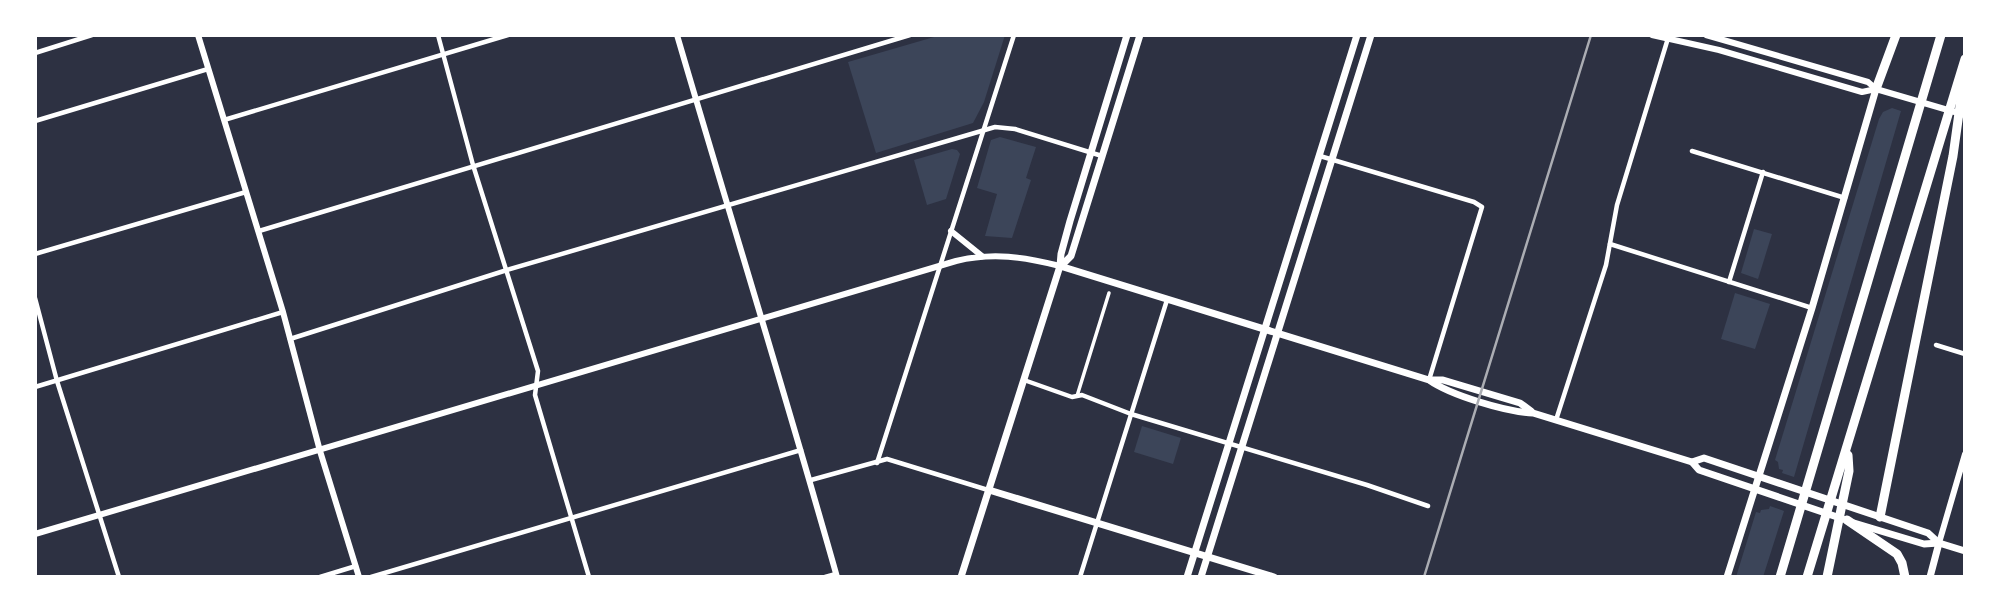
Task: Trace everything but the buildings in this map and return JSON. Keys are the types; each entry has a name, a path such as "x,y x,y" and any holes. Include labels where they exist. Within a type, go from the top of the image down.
{"highway":[{"path":"1876,89 1896,35"},
{"path":"1780,577 1941,35"},
{"path":"1880,517 1956,142 1965,59"},
{"path":"1827,577 1847,448 1941,137 1965,72"},
{"path":"1807,577 1845,469"},
{"path":"1847,520 1897,554 1905,577"}],"main road":[{"path":"961,577 1060,266 1064,243 1127,35"},
{"path":"1060,266 1071,256 1140,35"},
{"path":"1187,577 1356,35"},
{"path":"1201,577 1371,35"},
{"path":"1727,577 1812,308 1876,89"},
{"path":"1060,266 1429,380 1443,380 1520,403 1533,413 1692,462 1699,470 1847,520 1924,544 1939,543 1965,551"},
{"path":"1692,462 1704,458 1759,476 1928,533 1939,543"},
{"path":"989,491 1274,577"},
{"path":"1930,577 1939,543"}],"street":[{"path":"35,53 92,35"},
{"path":"198,35 283,312 320,451 359,577"},
{"path":"438,35 473,165 538,371 535,395 589,577"},
{"path":"223,120 508,35"},
{"path":"677,35 837,575 825,577"},
{"path":"258,231 910,35"},
{"path":"877,463 1014,35"},
{"path":"1651,35 1720,50 1862,92 1876,89"},
{"path":"1706,35 1868,82 1876,89 1965,115"},
{"path":"1556,420 1606,265 1617,205 1668,37"},
{"path":"35,121 208,69"},
{"path":"290,338 507,270 995,128 1015,129 1102,156"},
{"path":"1692,151 1845,198"},
{"path":"1319,156 1478,203 1482,210 1429,380"},
{"path":"1729,282 1763,172"},
{"path":"35,254 246,192"},
{"path":"951,231 982,256"},
{"path":"1610,244 1812,308"},
{"path":"35,534 940,266 982,256 1028,258 1060,266"},
{"path":"1077,396 1109,293"},
{"path":"35,298 57,381 120,577"},
{"path":"1080,577 1168,299"},
{"path":"35,387 283,312"},
{"path":"1937,345 1965,354"},
{"path":"1023,380 1072,397 1095,400 1131,414 1428,506"},
{"path":"371,577 801,450"},
{"path":"1939,543 1965,454"},
{"path":"811,480 890,460 989,491"},
{"path":"320,577 356,566"}],"shaded area":[{"path":"941,35 1005,35 984,102 973,123 876,153 848,62"},
{"path":"1892,108 1901,111 1794,477 1782,473 1783,470 1779,469 1775,460 1879,119 1883,112"},
{"path":"1000,137 1036,147 1026,178 1031,180 1012,238 985,236 997,194 977,188 991,140"},
{"path":"952,149 960,154 946,199 927,205 914,160"},
{"path":"1754,229 1772,234 1758,279 1741,273"},
{"path":"1735,293 1770,304 1755,349 1721,339"},
{"path":"1142,426 1181,438 1173,464 1134,452"},
{"path":"1770,506 1784,511 1763,577 1736,577 1756,512 1760,513"}],"railway":[{"path":"1424,577 1591,35"}]}
